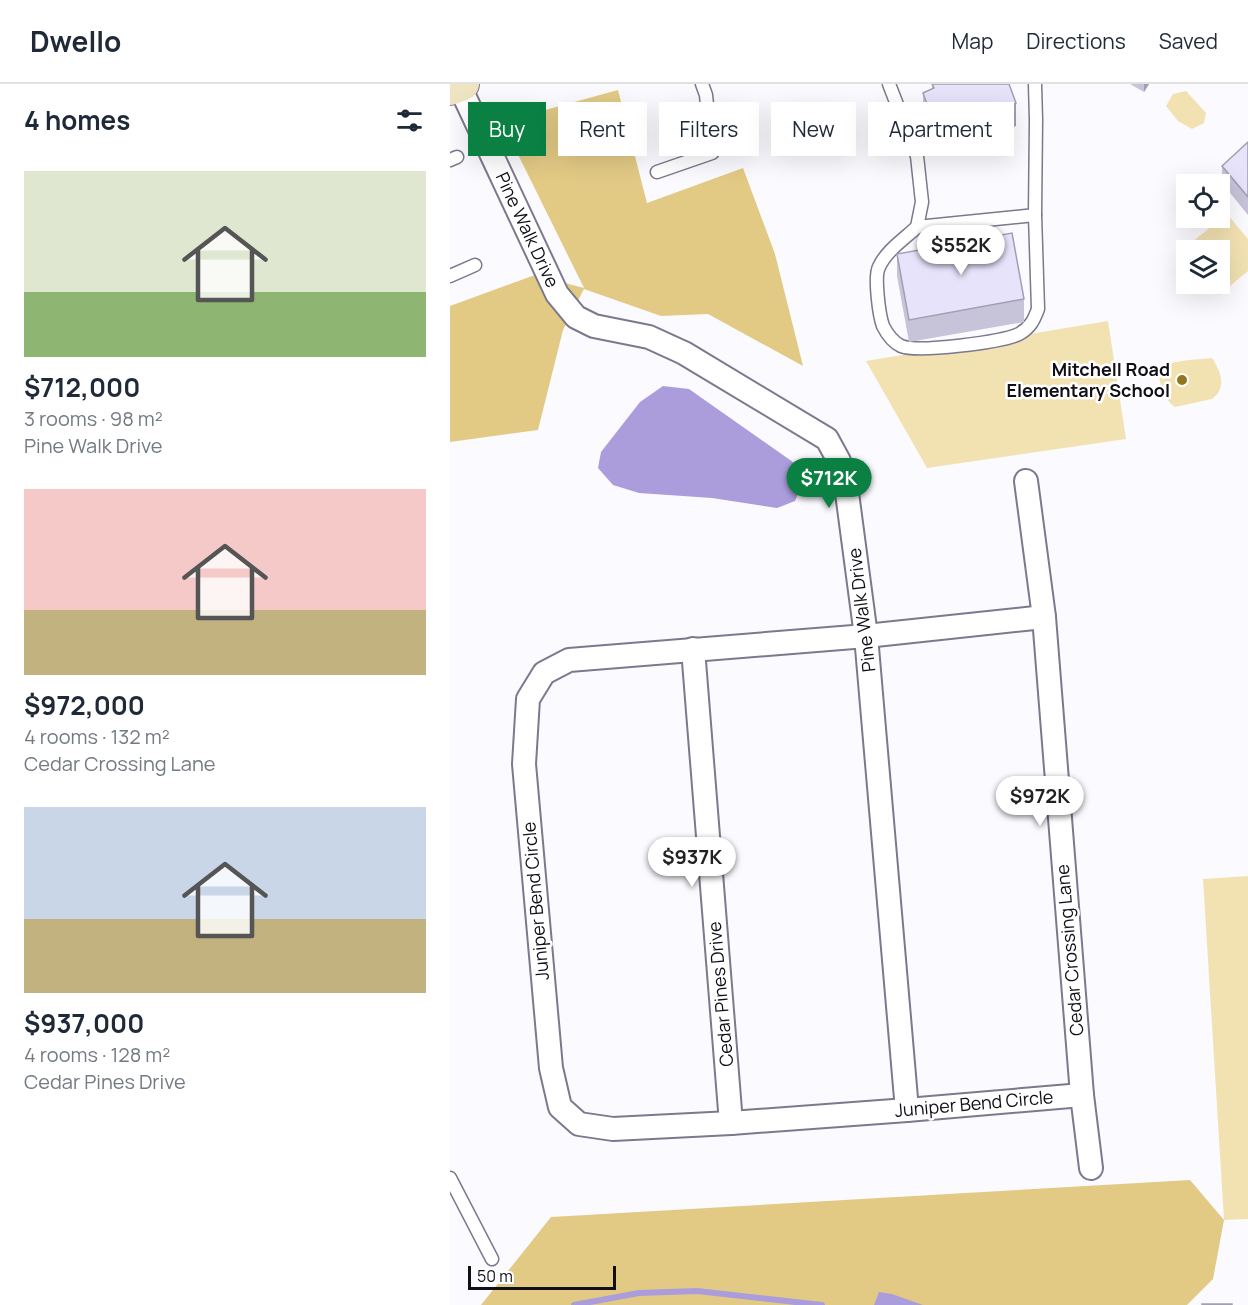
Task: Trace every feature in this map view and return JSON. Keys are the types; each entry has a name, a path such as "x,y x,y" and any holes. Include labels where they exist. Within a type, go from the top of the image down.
{"street":[{"name":"Pine Walk Drive","path":"458,86 556,294 576,317 594,326 649,338 684,353 826,440 839,461 845,478 866,636 907,1110"},
{"name":"Cedar Crossing Lane","path":"1026,482 1044,617 1082,1095 1091,1168"},
{"name":"Juniper Bend Circle","path":"1044,617 866,636 568,660 544,673 528,699 524,764 550,1068 560,1107 579,1124 613,1129 731,1123 1082,1095"},
{"name":"Cedar Pines Drive","path":"693,649 731,1123"}],"lane":[{"path":"657,172 712,153 706,95 702,84"},
{"path":"889,84 917,156 922,201 917,227 886,256 877,268 877,285 883,324 889,337 901,346 917,349 963,345 1017,334 1028,328 1034,320 1038,309 1035,84"},
{"path":"917,227 1035,215"},
{"path":"450,276 475,265"},
{"path":"450,1178 492,1259"}],"shaded area":[{"path":"618,90 621,102 574,102"},
{"path":"1186,91 1206,113 1204,123 1192,129 1178,121 1166,106 1173,94"},
{"path":"558,107 558,156 635,156 647,203 743,168 775,254 803,366 708,314 661,316 584,289 563,330 538,430 450,442 450,306 535,275 584,288 519,156 546,156 546,110"},
{"path":"1230,218 1248,239 1248,271 1230,286 1230,240 1195,240 1210,228 1230,228"},
{"path":"1108,321 1126,439 927,468 866,361"},
{"path":"1212,358 1221,379 1217,395 1212,399 1175,407 1171,404 1163,390 1158,370 1177,362"},
{"path":"663,386 689,389 800,467 804,480 795,501 777,508 712,498 639,493 613,485 598,468 601,452 640,402"},
{"path":"1248,876 1248,1219 1224,1220 1203,879"},
{"path":"1190,1180 1224,1220 1213,1279 1187,1305 481,1305 551,1217"},
{"path":"879,1292 892,1294 923,1305 874,1305"}],"building":[{"path":"932,84 1009,84 1016,103 926,102 923,93 934,88"},
{"path":"1248,142 1248,197 1230,174 1222,166"},
{"path":"1012,233 1024,299 909,320 897,254"},
{"path":"1232,1304 1232,1305 1202,1305"}],"waterway":[{"path":"574,1305 639,1293 697,1291 822,1305"}],"place":[{"name":"Mitchell Road Elementary School","path":"1182,380"}]}
